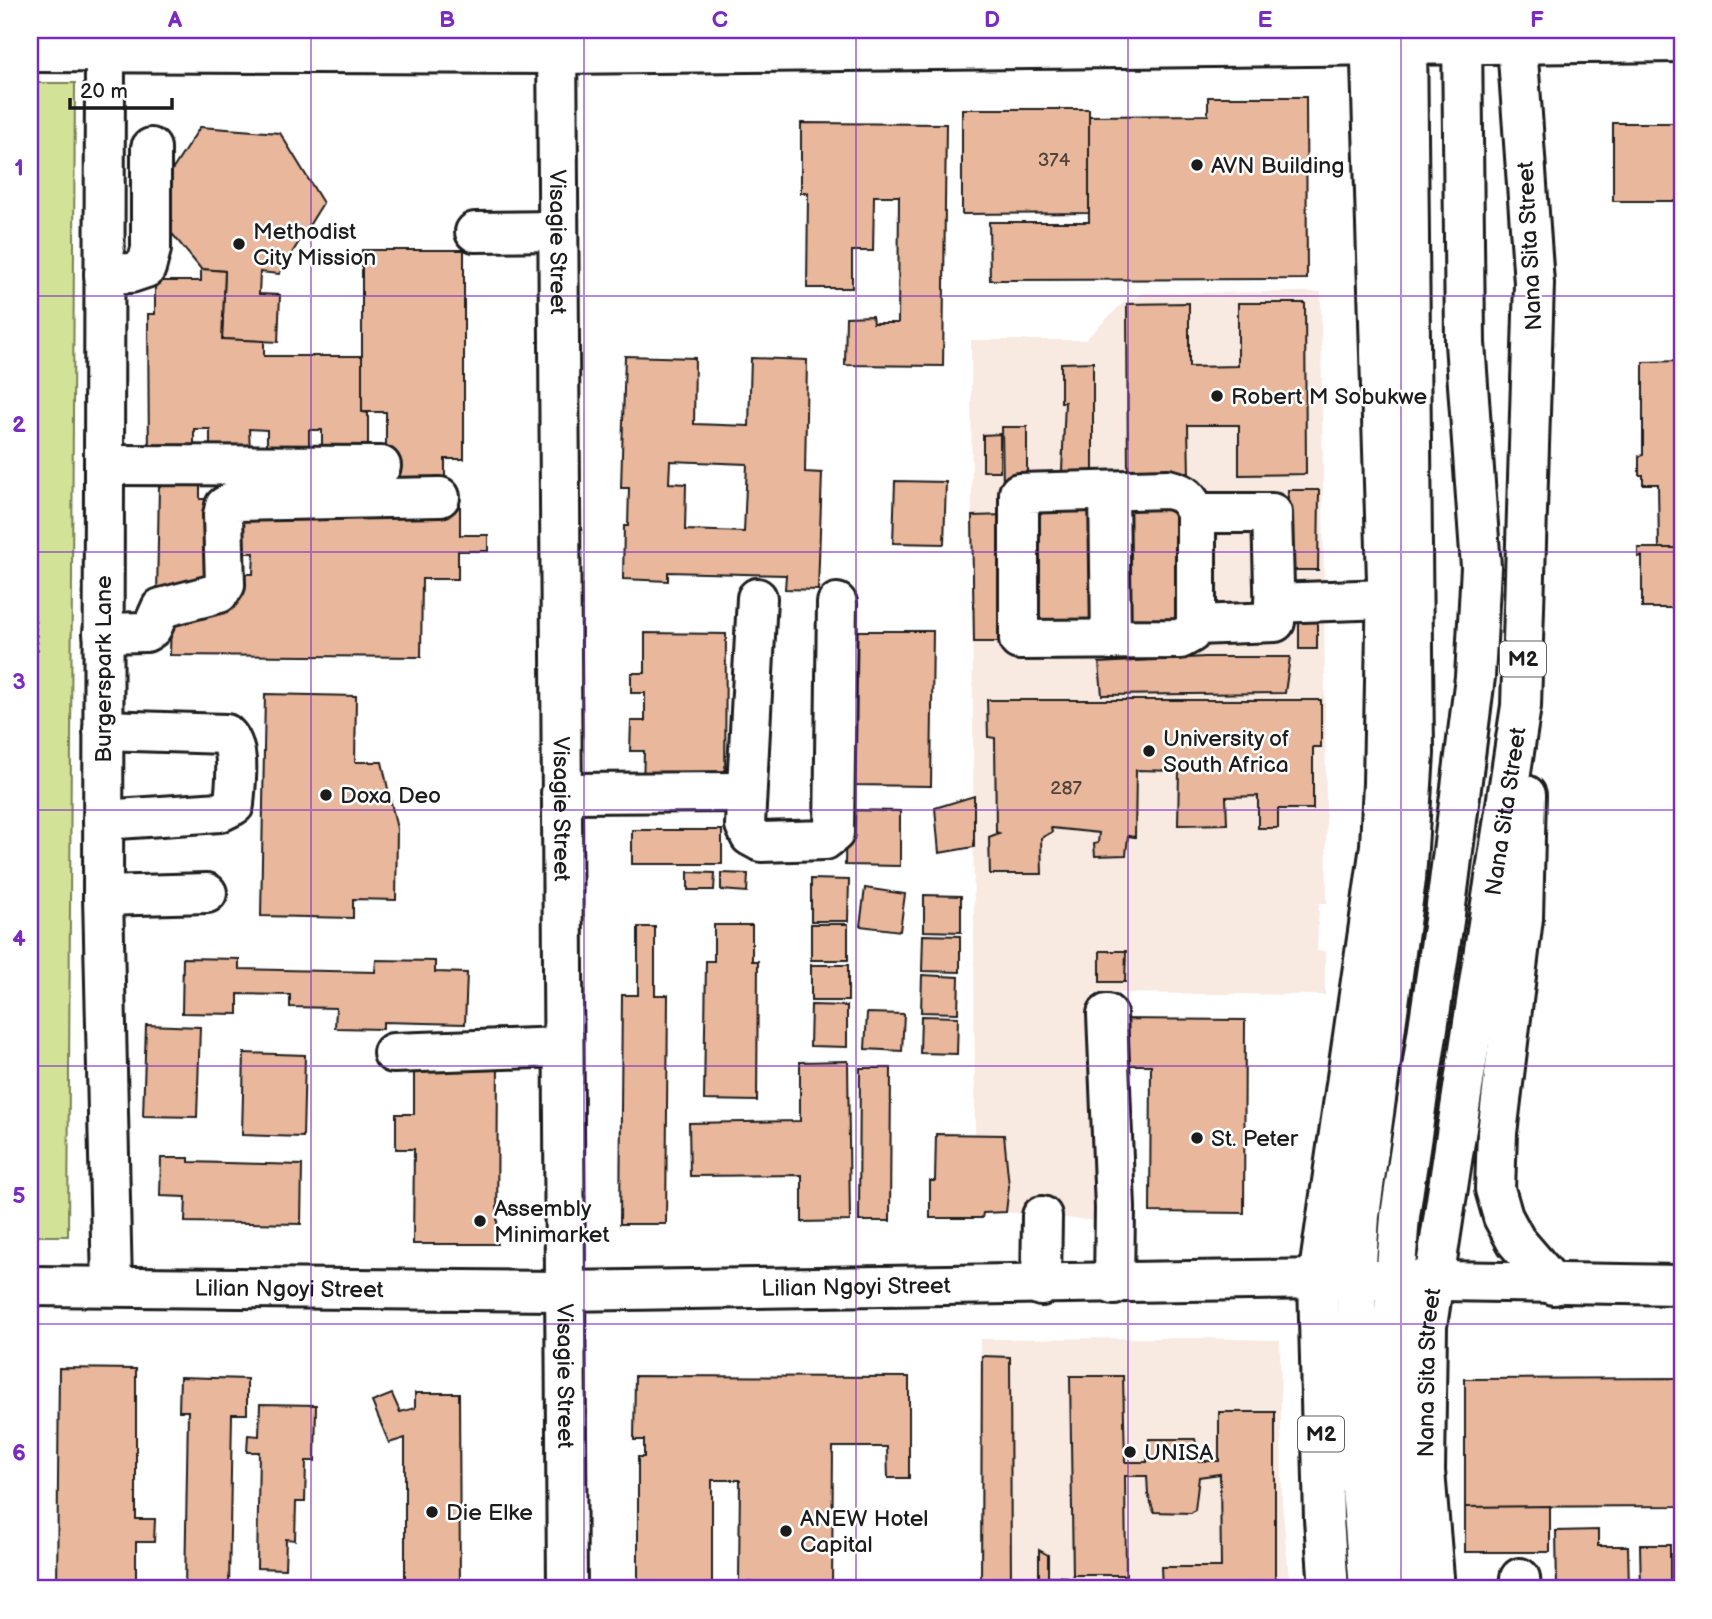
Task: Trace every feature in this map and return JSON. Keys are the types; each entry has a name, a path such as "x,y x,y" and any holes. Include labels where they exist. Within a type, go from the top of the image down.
{"main road":[{"path":"1369,1589 1357,1437 1356,1280 1360,1216 1406,878 1414,753 1407,37"},
{"path":"1401,1589 1389,1469 1395,1280 1400,1216 1447,901 1478,626 1481,566 1478,492 1469,417 1463,291 1462,37"},
{"path":"30,52 557,42 1516,37 1682,42"},
{"name":"Nana Sita Street","path":"1435,1589 1425,1471 1427,1326 1521,706 1534,283 1516,37"},
{"name":"M2","path":"1329,1589 1318,1279 1380,846 1387,599 1370,38"},
{"name":"Visagie Street","path":"557,42 567,1589"},
{"name":"Burgerspark Lane","path":"105,52 103,896 113,1285"},
{"path":"104,274 141,271 149,260 151,148"},
{"path":"475,232 558,231"},
{"path":"104,465 381,466"},
{"path":"1168,489 1181,492 1189,498 1196,513 1196,625 1191,633 1174,640 1019,640 1019,493 1168,489"},
{"path":"1109,491 1111,640"},
{"path":"103,633 146,632 152,628 161,608 219,593 225,585 223,515 225,506 234,501 440,497"},
{"path":"1196,513 1272,513 1275,622 1196,625"},
{"path":"757,598 745,825 750,836 761,842 825,840 834,833 837,603"},
{"path":"1274,603 1387,599"},
{"path":"1521,706 1526,789 1523,918 1497,1133 1495,1189 1503,1217 1516,1241 1555,1285"},
{"path":"103,730 226,734 235,748 234,805 220,813 103,820"},
{"path":"561,793 746,792"},
{"path":"103,896 207,893"},
{"path":"1107,1014 1115,1208 1114,1285"},
{"path":"393,1053 563,1047"},
{"path":"1041,1286 1042,1216"},
{"name":"Lilian Ngoyi Street","path":"30,1286 563,1291 1114,1285 1318,1279 1682,1285"}],"path":[{"path":"30,579 37,653 30,653"}],"shaded area":[{"name":"University of South Africa","path":"1321,292 1327,903 1319,903 1317,951 1325,951 1325,995 1092,993 1097,1221 1006,1212 1009,1186 975,1135 971,340 1085,340 1122,304 1143,293"},
{"name":"UNISA","path":"980,1339 1280,1340 1282,1502 1290,1589 980,1589"}],"green space":[{"path":"30,83 75,83 68,1236 30,1236"}],"building":[{"name":"AVN Building","path":"1208,97 1306,97 1307,279 990,280 989,222 1089,222 1088,116 1208,115"},
{"path":"962,109 1089,109 1089,213 962,214"},
{"path":"801,123 946,124 943,366 845,365 846,317 872,316 873,323 898,323 899,196 874,196 873,251 852,251 852,288 807,288 808,193 801,193"},
{"path":"1613,123 1682,123 1682,201 1613,201"},
{"name":"Methodist City Mission","path":"200,127 280,133 323,203 279,274 260,272 259,294 280,295 278,342 222,339 225,271 201,269 160,219 160,189"},
{"path":"362,250 464,250 464,459 445,459 445,493 386,492 386,412 362,412"},
{"path":"201,269 225,271 222,339 264,341 264,356 362,356 362,412 368,413 368,451 322,452 322,430 309,430 309,451 267,452 267,430 249,429 250,452 210,453 210,429 194,429 194,460 149,460 148,314 155,314 155,281 201,281"},
{"name":"Robert M Sobukwe","path":"1189,303 1189,367 1238,366 1238,303 1305,303 1306,474 1239,475 1239,425 1188,425 1189,476 1128,477 1127,304"},
{"path":"625,356 695,358 694,424 749,426 751,358 807,360 805,472 822,473 818,590 785,589 786,575 668,572 668,581 623,579 624,526 628,526 629,488 621,488","holes":["670,461 747,464 744,532 685,530 686,484 669,483"]},
{"path":"1682,361 1682,548 1659,548 1658,484 1643,484 1643,475 1639,475 1639,456 1643,455 1643,362"},
{"path":"1093,362 1093,471 1062,471 1065,402 1061,402 1061,363"},
{"path":"1002,427 1027,427 1027,487 1003,489"},
{"path":"1000,434 1000,471 983,471 983,435"},
{"path":"895,481 946,482 944,544 893,543"},
{"path":"159,485 200,486 200,499 215,499 214,578 196,578 196,597 157,596"},
{"path":"1288,490 1319,490 1318,570 1287,570"},
{"path":"460,501 460,535 488,535 488,551 458,551 458,579 422,579 421,657 170,655 171,614 197,606 234,606 234,574 253,574 254,553 232,553 233,504"},
{"path":"1184,501 1185,629 1131,629 1130,502"},
{"path":"1039,502 1093,502 1094,629 1040,629"},
{"path":"1005,515 1004,642 974,642 972,516"},
{"path":"1638,548 1682,548 1682,608 1642,608 1642,556 1638,557"},
{"path":"1299,617 1317,617 1317,649 1299,649"},
{"path":"853,631 933,631 931,786 851,785"},
{"path":"645,633 726,634 725,789 643,788 644,751 630,751 631,721 645,721 645,693 631,693 631,673 645,673"},
{"path":"1205,657 1290,657 1285,693 1102,695 1099,663"},
{"name":"Doxa Deo","path":"265,694 356,696 355,762 382,762 397,829 396,900 353,899 353,918 261,916"},
{"path":"987,700 1321,700 1321,747 1313,747 1313,809 1278,809 1278,828 1258,828 1258,796 1226,797 1227,824 1178,825 1179,771 1136,770 1135,837 1128,836 1126,855 1095,856 1094,844 1098,843 1099,833 1051,828 1052,832 1041,838 1042,874 990,874 989,837 999,833 996,832 995,738 988,737"},
{"path":"974,796 974,847 939,853 935,808"},
{"path":"846,810 900,811 900,866 845,865"},
{"path":"632,830 722,830 722,864 632,864"},
{"path":"688,872 715,873 714,890 688,890"},
{"path":"721,873 748,874 747,892 721,890"},
{"path":"811,879 849,880 848,921 811,921"},
{"path":"865,888 905,894 900,931 860,926"},
{"path":"924,895 961,896 961,932 924,931"},
{"path":"811,924 848,924 848,960 811,960"},
{"path":"714,925 752,925 752,961 758,961 757,1101 704,1100 706,961 714,961"},
{"path":"638,927 655,927 655,995 668,995 666,1224 620,1224 622,995 638,995"},
{"path":"923,935 960,936 960,972 922,971"},
{"path":"1100,951 1126,951 1125,982 1100,982"},
{"path":"183,958 239,959 239,969 375,972 376,960 435,961 435,972 467,973 465,1024 383,1022 383,1029 335,1028 336,1008 290,1007 290,995 238,994 238,1014 182,1013"},
{"path":"811,965 848,965 848,1001 811,1001"},
{"path":"922,975 959,977 958,1013 921,1012"},
{"path":"811,1005 847,1006 847,1047 810,1046"},
{"path":"867,1013 904,1014 902,1051 865,1049"},
{"path":"921,1016 958,1017 957,1054 920,1053"},
{"name":"St. Peter","path":"1115,1019 1245,1020 1244,1213 1150,1212 1151,1065 1115,1065"},
{"path":"146,1025 200,1027 197,1117 143,1116"},
{"path":"244,1053 305,1055 303,1137 242,1135"},
{"path":"414,1054 498,1054 497,1244 413,1244 414,1149 396,1149 396,1114 414,1114"},
{"path":"848,1061 850,1221 802,1222 802,1175 690,1176 689,1123 800,1121 800,1062"},
{"path":"860,1068 891,1068 890,1221 859,1221"},
{"path":"936,1134 1004,1135 1009,1186 1006,1212 983,1213 982,1218 930,1218 930,1181 935,1181"},
{"path":"161,1158 189,1158 189,1162 302,1165 301,1224 185,1222 186,1197 160,1196"},
{"path":"982,1356 1010,1357 1011,1589 981,1589"},
{"path":"59,1368 136,1369 136,1519 155,1519 154,1542 136,1542 136,1589 57,1589"},
{"name":"ANEW Hotel Capital","path":"635,1376 909,1377 909,1478 888,1478 887,1447 833,1447 832,1589 757,1589 757,1583 739,1582 740,1480 712,1480 712,1589 638,1589 638,1457 644,1457 644,1440 634,1440"},
{"name":"UNISA","path":"1070,1376 1123,1376 1125,1462 1147,1462 1149,1439 1195,1439 1200,1461 1219,1461 1219,1412 1275,1412 1275,1589 1162,1589 1161,1567 1221,1567 1220,1474 1199,1477 1195,1510 1191,1513 1154,1512 1148,1494 1147,1476 1125,1476 1126,1575 1073,1575"},
{"path":"180,1377 247,1379 247,1414 232,1414 229,1589 185,1589 188,1411 179,1411"},
{"path":"1682,1378 1682,1506 1465,1507 1465,1379"},
{"name":"Die Elke","path":"415,1393 459,1393 460,1589 382,1589 405,1581 405,1438 389,1443 372,1402 392,1394 400,1412 415,1408"},
{"path":"260,1404 316,1405 315,1461 306,1461 305,1502 296,1502 295,1540 286,1539 285,1569 257,1568 259,1452 247,1452 248,1435 259,1436"},
{"path":"1550,1506 1550,1552 1465,1552 1465,1507"},
{"path":"1598,1530 1598,1546 1628,1546 1629,1589 1557,1589 1556,1531"},
{"path":"1640,1545 1670,1545 1670,1589 1641,1589"},
{"path":"1039,1550 1048,1555 1048,1576 1068,1577 1068,1589 1039,1589"}],"place":[{"name":"AVN Building","path":"1197,165"},
{"name":"Methodist City Mission","path":"239,244"},
{"name":"Robert M Sobukwe","path":"1217,396"},
{"name":"University of South Africa","path":"1149,751"},
{"name":"Doxa Deo","path":"326,795"},
{"name":"St. Peter","path":"1197,1138"},
{"name":"Assembly Minimarket","path":"480,1221"},
{"name":"UNISA","path":"1130,1452"},
{"name":"Die Elke","path":"432,1512"},
{"name":"ANEW Hotel Capital","path":"786,1531"}]}
